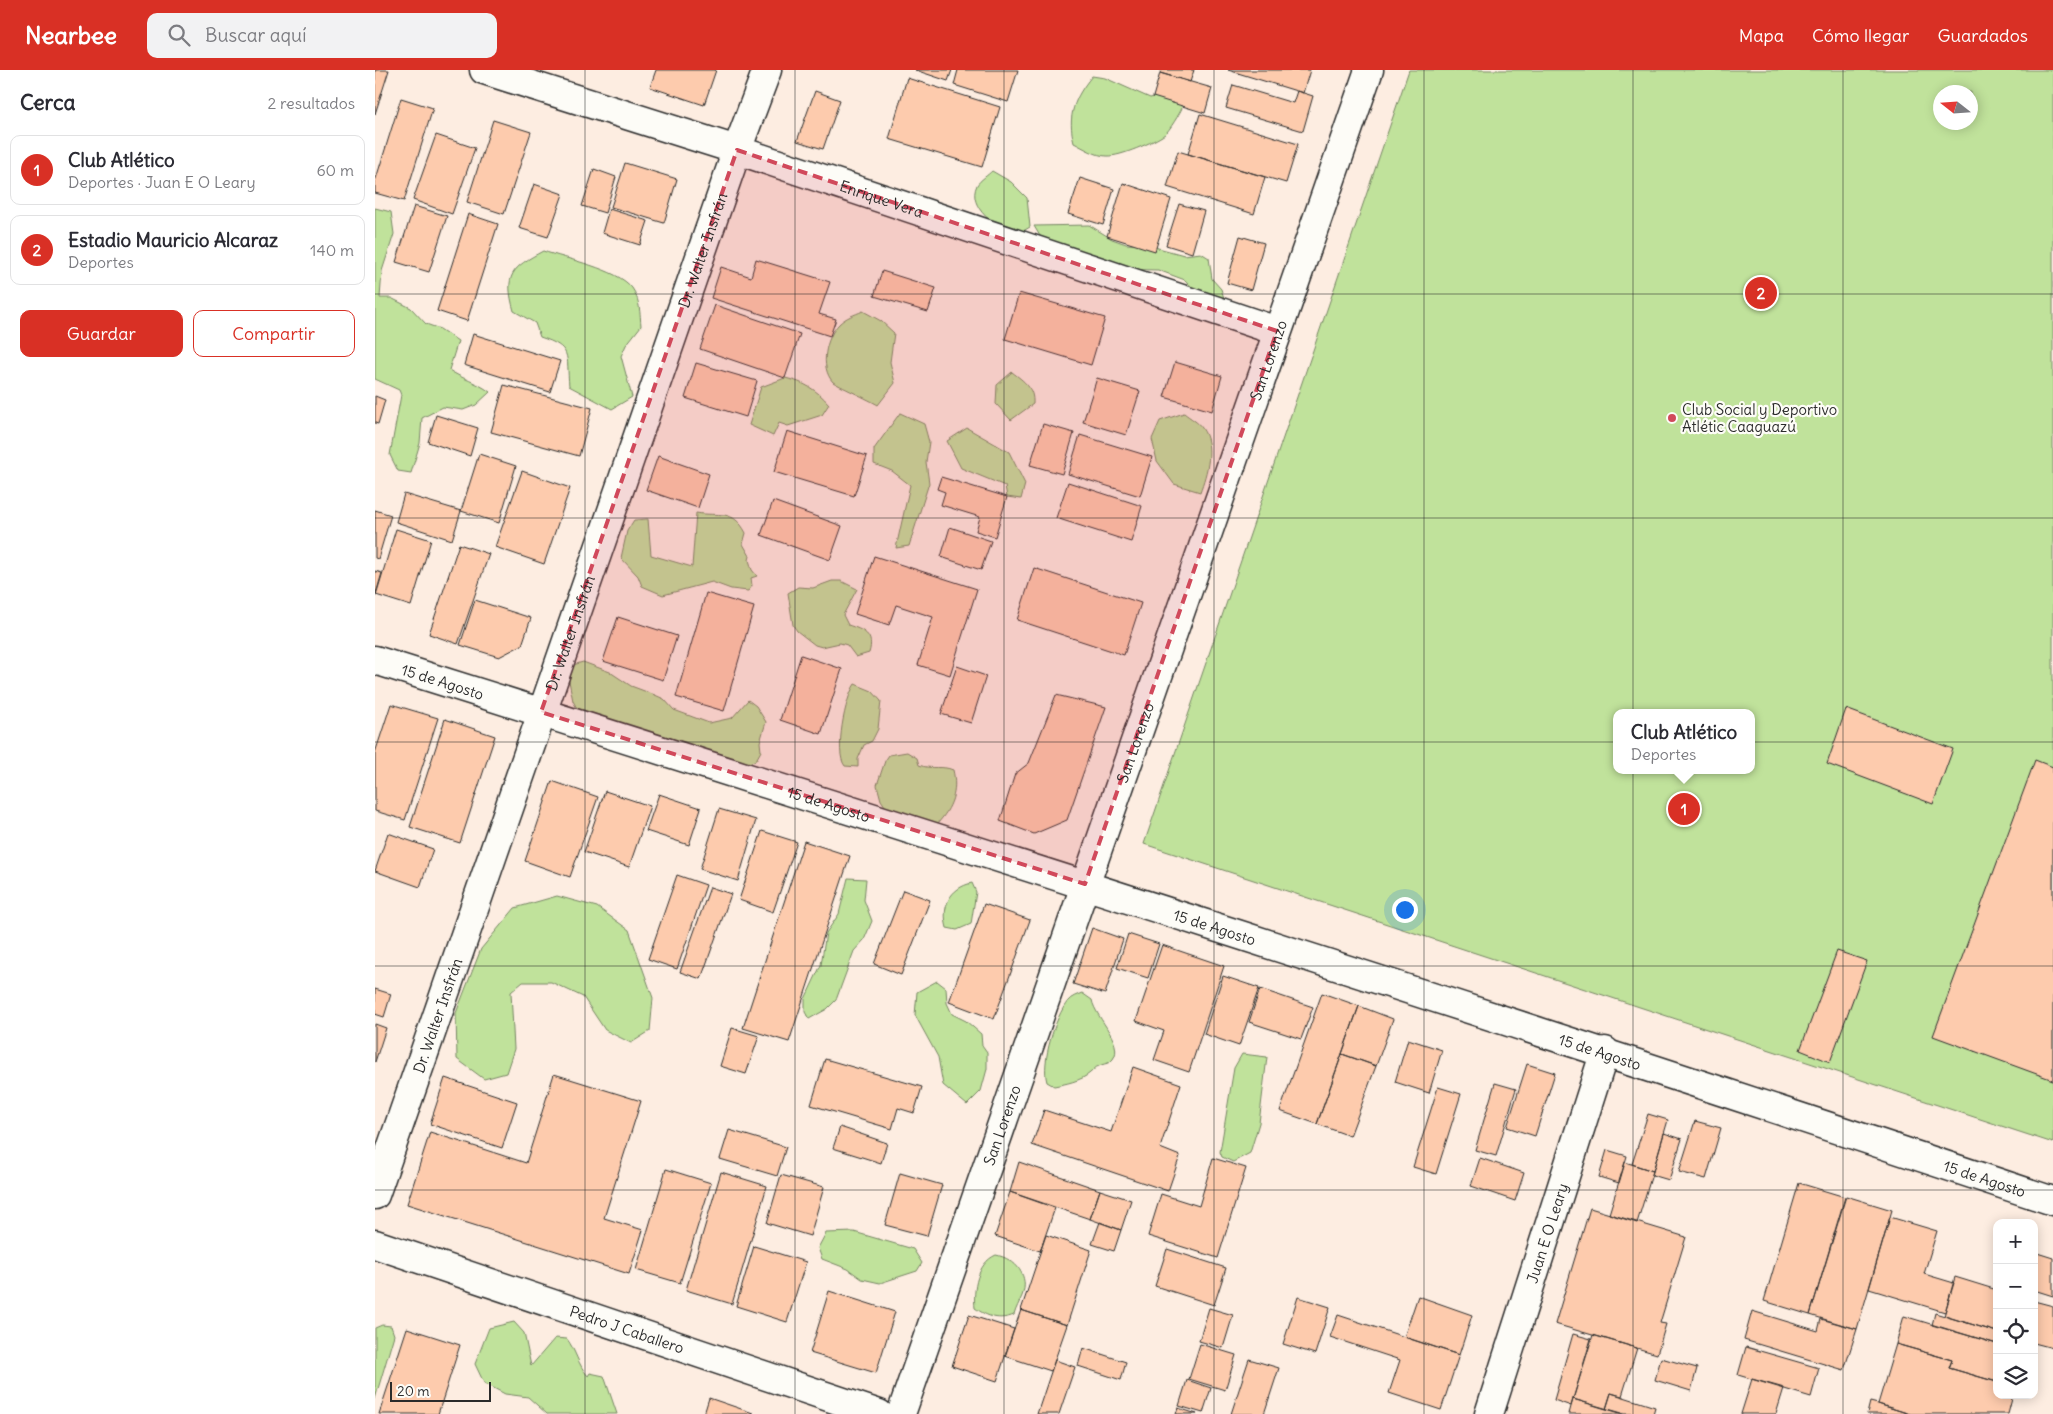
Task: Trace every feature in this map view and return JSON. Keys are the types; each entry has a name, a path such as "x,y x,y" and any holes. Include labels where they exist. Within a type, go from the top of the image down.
{"street":[{"name":"Enrique Vera","path":"484,70 737,150 1277,332"},
{"name":"Dr. Walter Insfrán","path":"375,1196 541,712 737,150 767,70"},
{"name":"San Lorenzo","path":"901,1414 1369,70"},
{"name":"15 de Agosto","path":"375,660 1085,884 1605,1051 2053,1201"},
{"name":"Juan E O Leary","path":"1489,1414 1605,1051"},
{"name":"Pedro J Caballero","path":"375,1244 879,1414"}],"highlighted area":[{"path":"737,150 1277,331 1085,884 541,712"}],"green space":[{"name":"Club Social y Deportivo Atlétic Caaguazú","path":"1409,70 2053,70 2053,1143 1144,844"},
{"path":"1092,76 1105,78 1150,98 1159,96 1180,104 1182,108 1167,132 1153,141 1128,152 1113,156 1103,156 1094,153 1074,143 1071,124 1077,100"},
{"path":"992,171 1011,182 1027,198 1030,227 1013,237 985,216 976,201 977,185"},
{"path":"375,208 391,212 394,234 382,271 380,298 391,298 411,308 426,324 440,329 458,341 449,370 490,392 476,405 463,410 443,407 422,418 420,443 411,473 398,471 390,455 401,395 399,390 375,379"},
{"path":"1089,225 1112,239 1126,244 1147,245 1184,255 1201,253 1209,258 1212,279 1221,289 1224,298 1199,295 1185,280 1158,270 1110,269 1049,251 1034,226"},
{"path":"543,251 604,270 625,281 635,292 641,326 626,345 621,356 632,397 612,409 569,386 567,359 563,349 551,341 540,337 535,323 514,311 510,289 510,281 513,274 524,262"},
{"path":"863,311 881,321 894,333 890,362 895,383 878,405 833,382 826,368 826,352 834,330 850,316"},
{"path":"1012,372 1025,382 1030,389 1033,404 1011,420 996,404 997,385"},
{"path":"785,378 810,387 829,404 822,415 788,426 779,423 773,436 749,425 761,387"},
{"path":"900,413 924,424 929,442 926,462 929,483 909,546 896,548 910,485 892,471 874,464 874,449"},
{"path":"1184,413 1200,426 1206,435 1208,443 1209,460 1200,492 1174,484 1157,461 1152,439 1160,421"},
{"path":"967,428 1009,452 1025,484 1021,499 1007,497 1005,486 961,468 947,441"},
{"path":"696,513 725,515 736,520 741,525 746,533 743,544 750,556 749,560 752,570 757,576 751,578 752,586 748,591 731,589 712,582 663,595 642,586 638,576 621,558 627,531 634,520 648,519 651,555 692,567"},
{"path":"832,581 841,581 857,589 843,615 848,625 863,631 869,637 869,653 856,657 847,645 840,643 822,647 815,645 797,631 793,625 788,593 798,587 813,588"},
{"path":"583,662 610,672 631,686 664,699 674,710 709,723 732,718 748,700 756,706 766,722 760,742 761,751 756,760 747,764 709,757 698,747 677,745 580,714 573,701 567,671 573,665"},
{"path":"855,684 872,691 881,701 878,729 872,741 864,745 858,759 858,767 845,766 841,750 842,725 851,691"},
{"path":"907,752 917,758 919,765 953,770 955,785 953,799 947,812 937,824 891,815 881,800 877,785 885,761 889,755"},
{"path":"848,878 866,879 864,900 872,921 864,940 854,951 836,1000 827,1009 809,1019 805,1012 805,999 821,965 826,933 839,914"},
{"path":"972,883 976,892 971,924 957,930 947,928 945,912 949,899 958,889"},
{"path":"557,896 597,907 629,930 653,998 650,1031 631,1043 605,1030 583,997 551,982 523,982 511,992 514,1049 506,1073 484,1079 457,1059 456,1013 481,949 515,908"},
{"path":"937,981 946,988 947,1003 952,1014 966,1021 981,1034 982,1045 987,1052 987,1069 981,1091 967,1105 943,1085 938,1057 915,1015 917,992"},
{"path":"1082,993 1092,1000 1094,1007 1109,1032 1116,1049 1115,1056 1110,1062 1096,1067 1082,1078 1054,1086 1047,1082 1046,1073 1050,1040 1063,1008 1072,997"},
{"path":"1242,1054 1267,1057 1259,1123 1250,1153 1233,1162 1222,1157 1220,1152 1234,1068"},
{"path":"854,1232 913,1249 922,1263 917,1271 880,1283 862,1279 848,1269 822,1259 818,1248 826,1233"},
{"path":"996,1255 1015,1264 1023,1275 1024,1282 1022,1296 1014,1315 1003,1318 989,1316 975,1308 976,1285 980,1271 984,1264"},
{"path":"514,1322 524,1333 531,1366 555,1338 567,1339 588,1376 590,1373 604,1376 617,1414 547,1414 528,1397 505,1394 484,1383 475,1364 489,1328"},
{"path":"382,1325 391,1326 394,1335 375,1399 375,1328"}],"building":[{"path":"375,70 389,70 375,114"},
{"path":"656,70 716,70 704,105 650,87"},
{"path":"915,70 952,70 948,81"},
{"path":"958,70 1018,70 1008,102 954,85"},
{"path":"1161,70 1194,70 1190,82 1160,73"},
{"path":"1228,70 1310,70 1303,93"},
{"path":"1160,73 1212,88 1205,113 1153,97"},
{"path":"907,78 1000,107 982,167 889,139"},
{"path":"1233,85 1293,103 1297,91 1313,96 1303,131 1226,108"},
{"path":"815,91 840,100 823,149 797,141"},
{"path":"401,98 433,108 404,201 375,193 375,182"},
{"path":"1200,114 1298,144 1286,183 1188,154"},
{"path":"493,120 531,132 504,214 467,202"},
{"path":"436,135 475,148 452,214 413,200"},
{"path":"1178,151 1265,177 1254,214 1167,187"},
{"path":"625,163 677,179 664,223 611,207"},
{"path":"594,169 616,177 605,213 582,206"},
{"path":"1080,178 1114,189 1103,225 1068,214"},
{"path":"1123,183 1171,199 1155,251 1107,236"},
{"path":"534,184 563,194 548,237 519,228"},
{"path":"1179,204 1204,211 1192,253 1166,245"},
{"path":"414,206 447,216 429,272 396,262"},
{"path":"609,209 648,221 640,245 602,233"},
{"path":"468,214 498,224 467,321 437,311"},
{"path":"1240,236 1264,243 1251,290 1227,283"},
{"path":"756,259 830,282 819,314 836,319 830,336 711,298 721,267 751,277"},
{"path":"882,271 936,288 928,312 874,296"},
{"path":"1019,293 1105,318 1091,365 1005,339"},
{"path":"715,305 800,334 785,378 700,349"},
{"path":"473,334 560,361 550,392 464,365"},
{"path":"1175,362 1222,376 1212,411 1164,397"},
{"path":"696,363 757,381 746,417 685,398"},
{"path":"1097,378 1140,391 1126,435 1083,422"},
{"path":"504,385 592,408 579,456 491,432"},
{"path":"375,396 385,400 378,424 375,423"},
{"path":"436,415 478,428 470,456 428,442"},
{"path":"1043,424 1074,433 1062,474 1030,465"},
{"path":"787,431 867,456 854,496 774,472"},
{"path":"1080,435 1152,457 1140,496 1068,474"},
{"path":"479,454 516,466 499,523 461,511"},
{"path":"658,456 709,474 698,508 646,490"},
{"path":"522,471 570,488 544,564 495,547"},
{"path":"941,477 1007,497 995,537 976,531 980,517 941,505 945,492 937,489"},
{"path":"1068,482 1142,506 1131,542 1056,518"},
{"path":"404,494 461,511 452,540 396,522"},
{"path":"773,501 842,526 830,560 761,535"},
{"path":"375,510 391,515 378,559 375,558"},
{"path":"950,527 991,541 981,570 941,557"},
{"path":"396,529 431,540 411,606 376,595"},
{"path":"459,544 489,554 458,644 429,634"},
{"path":"874,556 977,589 950,675 918,665 933,617 896,605 889,625 855,614"},
{"path":"1034,568 1141,603 1124,655 1017,620"},
{"path":"375,571 382,573 375,597"},
{"path":"706,593 754,607 724,711 676,697"},
{"path":"475,600 531,618 522,645 499,657 460,645"},
{"path":"618,617 677,636 663,680 603,661"},
{"path":"801,655 842,669 821,734 780,720"},
{"path":"957,666 986,676 971,723 941,714"},
{"path":"1056,695 1106,707 1067,820 1034,834 1000,821 1015,774 1029,763"},
{"path":"391,704 438,718 405,820 375,811 375,753"},
{"path":"1846,709 1953,749 1933,804 1827,764"},
{"path":"445,719 495,736 460,843 410,827"},
{"path":"2035,760 2053,767 2053,1080 1933,1036"},
{"path":"552,781 598,797 570,877 525,861"},
{"path":"605,791 650,806 629,867 584,852"},
{"path":"659,794 701,808 689,845 646,831"},
{"path":"719,809 756,820 738,881 700,869"},
{"path":"762,831 797,842 773,912 739,900"},
{"path":"388,833 433,849 420,887 375,871"},
{"path":"804,841 850,856 789,1042 743,1028"},
{"path":"677,875 706,885 677,969 648,959"},
{"path":"710,887 731,894 701,979 680,972"},
{"path":"903,890 930,900 901,975 874,964"},
{"path":"984,904 1030,920 994,1019 949,1002"},
{"path":"1092,928 1123,939 1105,994 1073,984"},
{"path":"1128,934 1159,944 1148,978 1117,968"},
{"path":"1162,945 1224,966 1189,1072 1154,1060 1164,1031 1136,1021"},
{"path":"1837,951 1867,961 1830,1062 1800,1050"},
{"path":"1223,976 1259,988 1239,1046 1204,1034"},
{"path":"375,989 391,994 384,1017 375,1014"},
{"path":"1260,989 1313,1007 1301,1039 1249,1022"},
{"path":"1322,993 1359,1006 1317,1124 1280,1111"},
{"path":"1359,1006 1393,1019 1376,1066 1342,1054"},
{"path":"375,1024 386,1028 375,1062"},
{"path":"732,1028 759,1036 746,1074 720,1066"},
{"path":"1408,1039 1442,1050 1429,1093 1395,1082"},
{"path":"1342,1054 1376,1066 1350,1136 1317,1124"},
{"path":"825,1059 922,1087 914,1113 898,1108 892,1129 811,1105"},
{"path":"1527,1064 1555,1073 1535,1136 1507,1127"},
{"path":"1133,1067 1181,1084 1160,1148 1180,1156 1168,1191 1032,1145 1044,1110 1111,1132"},
{"path":"554,1074 641,1101 604,1218 643,1230 629,1274 407,1204 430,1132 526,1163"},
{"path":"445,1078 517,1102 502,1148 430,1124"},
{"path":"1495,1083 1516,1089 1496,1156 1475,1150"},
{"path":"1438,1087 1461,1094 1436,1174 1413,1167"},
{"path":"1648,1114 1668,1120 1653,1171 1632,1164"},
{"path":"1695,1121 1721,1128 1706,1179 1679,1172"},
{"path":"840,1127 887,1143 881,1163 833,1148"},
{"path":"729,1130 786,1147 777,1176 720,1159"},
{"path":"1664,1133 1682,1139 1669,1180 1652,1175"},
{"path":"1607,1150 1627,1156 1619,1183 1599,1177"},
{"path":"1213,1158 1246,1168 1218,1258 1148,1236 1161,1194 1199,1206"},
{"path":"1480,1158 1524,1173 1515,1201 1471,1186"},
{"path":"1019,1162 1100,1190 1090,1219 1010,1192"},
{"path":"1625,1162 1653,1171 1637,1223 1609,1214"},
{"path":"666,1169 711,1183 680,1283 636,1270"},
{"path":"721,1172 767,1186 732,1304 686,1290"},
{"path":"900,1173 942,1185 927,1236 885,1225"},
{"path":"781,1175 824,1187 810,1236 767,1223"},
{"path":"1799,1183 1845,1197 1810,1315 1764,1301"},
{"path":"1100,1190 1131,1200 1121,1230 1090,1219"},
{"path":"1010,1192 1055,1208 1040,1251 995,1236"},
{"path":"1846,1196 1892,1210 1857,1329 1810,1315"},
{"path":"1590,1208 1686,1237 1660,1323 1666,1324 1657,1354 1555,1324"},
{"path":"1890,1217 1937,1231 1924,1274 1954,1283 1945,1312 1869,1289"},
{"path":"1100,1222 1121,1230 1114,1251 1092,1244"},
{"path":"1046,1235 1091,1250 1067,1325 1021,1310"},
{"path":"754,1246 806,1262 787,1322 736,1306"},
{"path":"1167,1249 1226,1268 1214,1305 1155,1286"},
{"path":"2038,1253 2053,1258 2053,1296 2038,1291"},
{"path":"1955,1277 1993,1289 1993,1331 1944,1316"},
{"path":"829,1291 895,1312 876,1373 810,1353"},
{"path":"1418,1296 1472,1315 1459,1355 1404,1337"},
{"path":"1298,1297 1330,1307 1315,1354 1283,1344"},
{"path":"2038,1302 2053,1306 2053,1348 2038,1344"},
{"path":"1209,1308 1233,1315 1223,1348 1199,1341"},
{"path":"1021,1310 1067,1325 1051,1371 1005,1356"},
{"path":"1752,1311 1818,1331 1821,1319 1857,1329 1844,1370 1744,1340"},
{"path":"1935,1313 1993,1331 1993,1343 1932,1325"},
{"path":"969,1315 1014,1329 997,1381 952,1366"},
{"path":"1338,1315 1459,1355 1441,1410 1389,1393 1400,1360 1330,1337"},
{"path":"1904,1316 1993,1343 1993,1381 1949,1368 1952,1360 1896,1344"},
{"path":"407,1328 460,1345 438,1414 379,1414"},
{"path":"1573,1334 1591,1339 1571,1406 1554,1400"},
{"path":"1593,1335 1637,1348 1622,1396 1611,1393 1606,1409 1573,1399"},
{"path":"1200,1344 1236,1355 1225,1390 1189,1379"},
{"path":"1896,1344 1952,1360 1949,1368 1993,1381 1993,1399 2012,1399 2008,1414 1910,1414 1878,1404"},
{"path":"1746,1347 1819,1368 1811,1397 1738,1375"},
{"path":"1083,1348 1126,1362 1121,1380 1078,1366"},
{"path":"1661,1358 1697,1368 1691,1391 1655,1380"},
{"path":"1249,1359 1279,1368 1264,1414 1231,1414"},
{"path":"1055,1360 1075,1367 1059,1414 1037,1414"},
{"path":"1752,1379 1784,1388 1776,1414 1741,1414"},
{"path":"1187,1380 1211,1388 1203,1413 1179,1406"},
{"path":"1611,1393 1655,1407 1653,1414 1624,1414 1606,1409"},
{"path":"709,1398 753,1413 704,1414"},
{"path":"1573,1399 1622,1413 1622,1414 1569,1414"},
{"path":"1870,1402 1878,1404 1910,1414 1867,1414"},
{"path":"1178,1408 1197,1414 1176,1414"}],"place":[{"name":"Estadio Mauricio Alcaraz","path":"1761,293"},
{"name":"Club Social y Deportivo Atlétic Caaguazú","path":"1672,418"},
{"name":"Club Atlético","path":"1684,809"}]}
